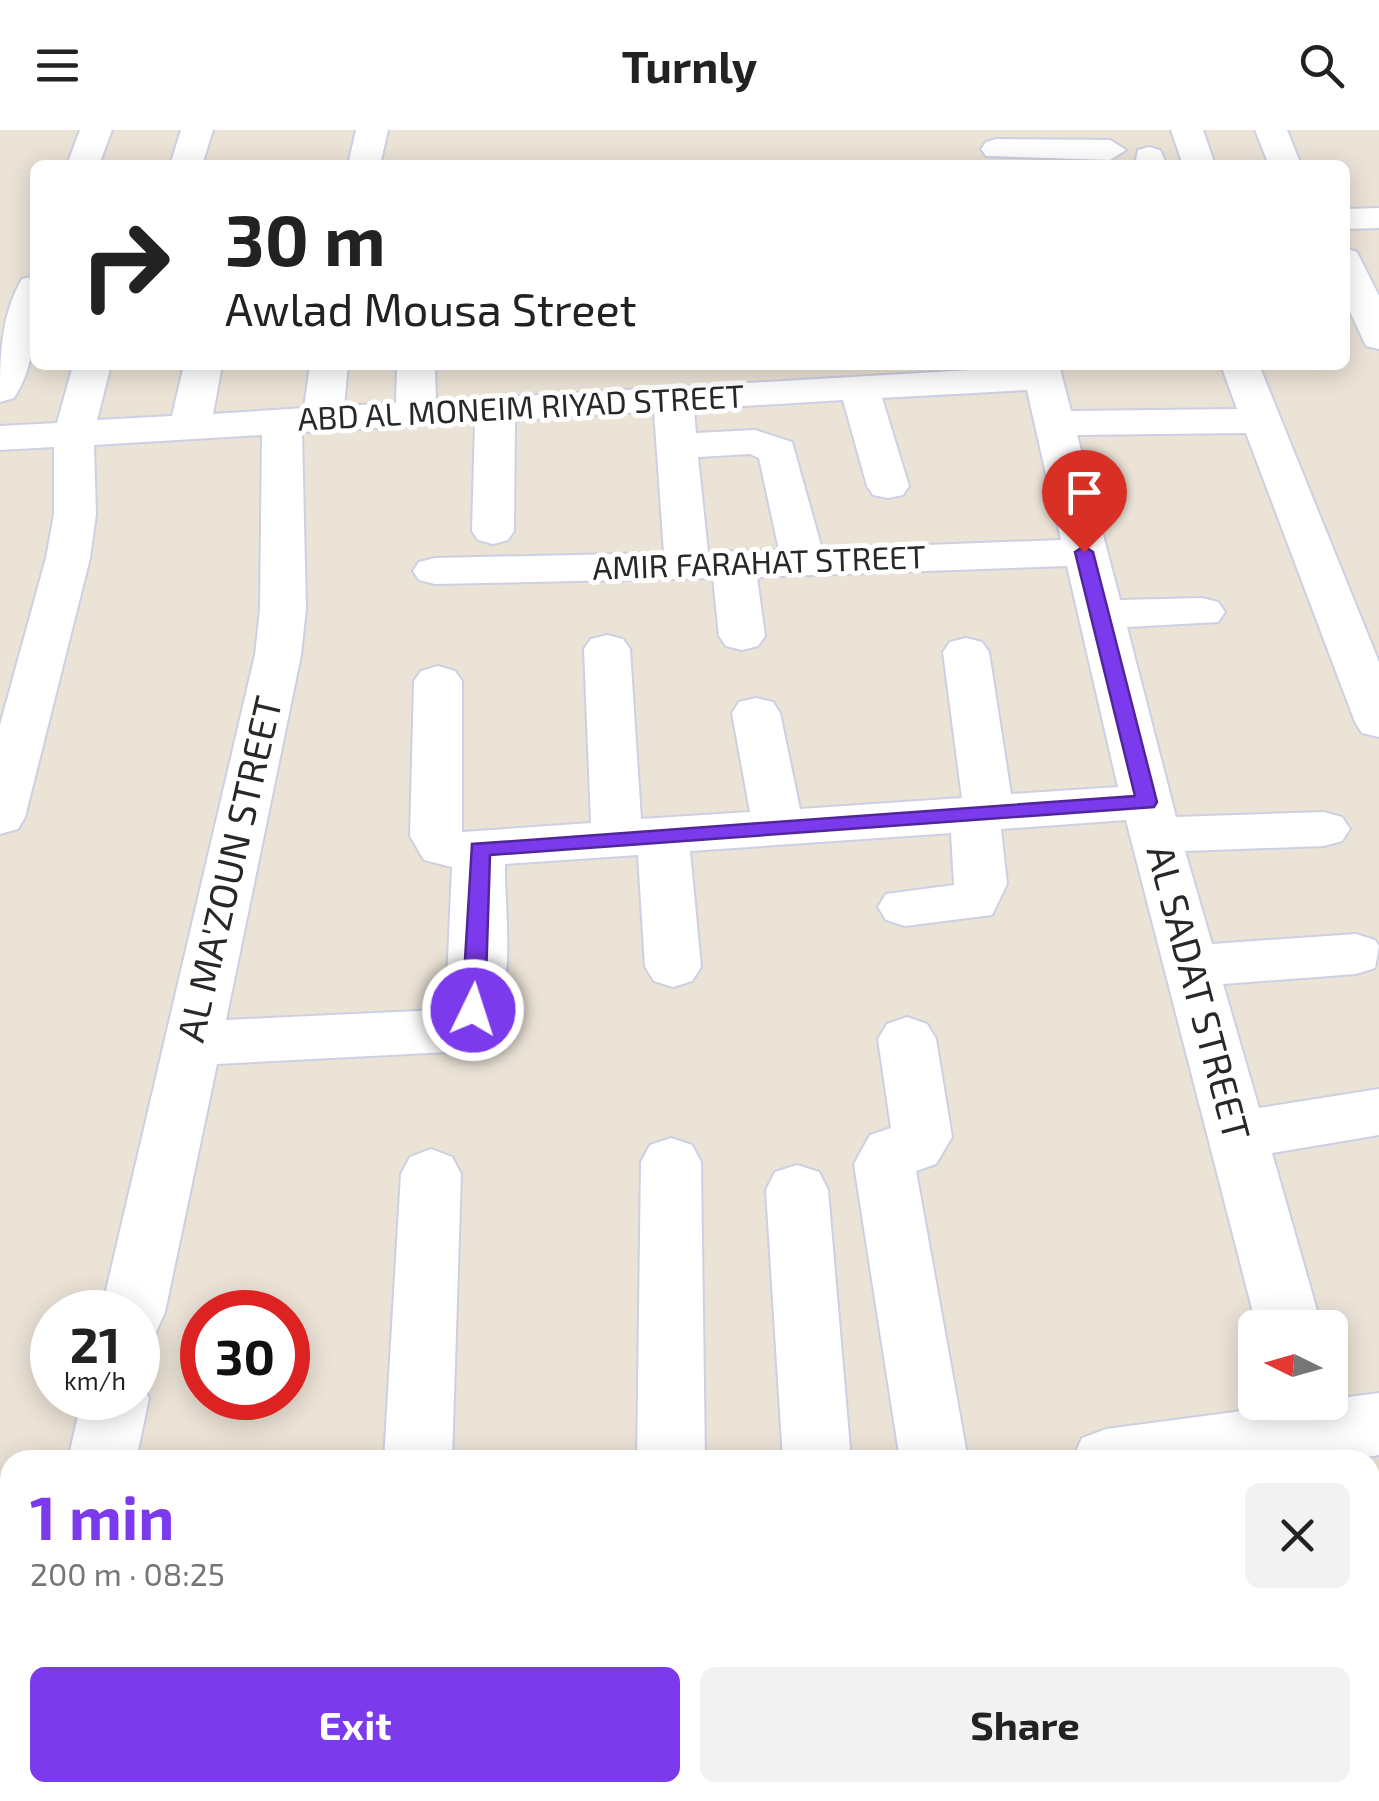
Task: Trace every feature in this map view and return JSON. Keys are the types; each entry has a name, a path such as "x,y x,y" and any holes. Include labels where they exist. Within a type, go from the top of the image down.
{"street":[{"path":"84,160 96,130"},
{"path":"187,160 196,130"},
{"path":"365,160 372,130"},
{"path":"1187,130 1197,160"},
{"path":"1270,130 1283,160"},
{"path":"997,148 1110,150"},
{"path":"1350,219 1379,218"},
{"path":"1350,271 1379,338"},
{"path":"0,285 30,284"},
{"path":"0,390 30,299"},
{"path":"0,817 68,558 76,500 74,434 91,370"},
{"path":"190,427 202,370"},
{"name":"AL MA'ZOUN STREET","path":"139,1290 278,656 302,420 327,370"},
{"path":"416,370 416,414"},
{"path":"1242,370 1379,722"},
{"name":"ABD AL MONEIM RIYAD STREET","path":"0,438 673,399 737,380 1045,388 1262,421"},
{"path":"845,381 888,486"},
{"name":"AL SADAT STREET","path":"1045,388 1151,818 1285,1310"},
{"path":"673,399 678,446 677,579"},
{"path":"494,531 496,409"},
{"path":"678,446 755,442 778,452 804,564"},
{"name":"AMIR FARAHAT STREET","path":"435,571 677,579 733,565 1084,552"},
{"path":"733,565 742,636"},
{"path":"1100,614 1202,612"},
{"path":"607,649 640,837 673,966"},
{"path":"905,907 972,902 978,897 981,813 966,652"},
{"path":"438,680 436,836 446,849 981,813 1324,829"},
{"path":"756,713 778,828"},
{"path":"190,1044 448,1030 457,1026 473,1010 476,998 479,849"},
{"path":"1191,966 1356,954"},
{"path":"907,1038 922,1137 914,1147 891,1152 884,1164 932,1450"},
{"path":"1237,1135 1379,1112"},
{"path":"671,1450 672,1162"},
{"path":"418,1450 431,1174"},
{"path":"797,1190 816,1450"},
{"path":"104,1450 111,1420"},
{"path":"1164,1450 1336,1420"}],"route":[{"path":"473,1010 479,849 1147,802 1084,552"}]}
